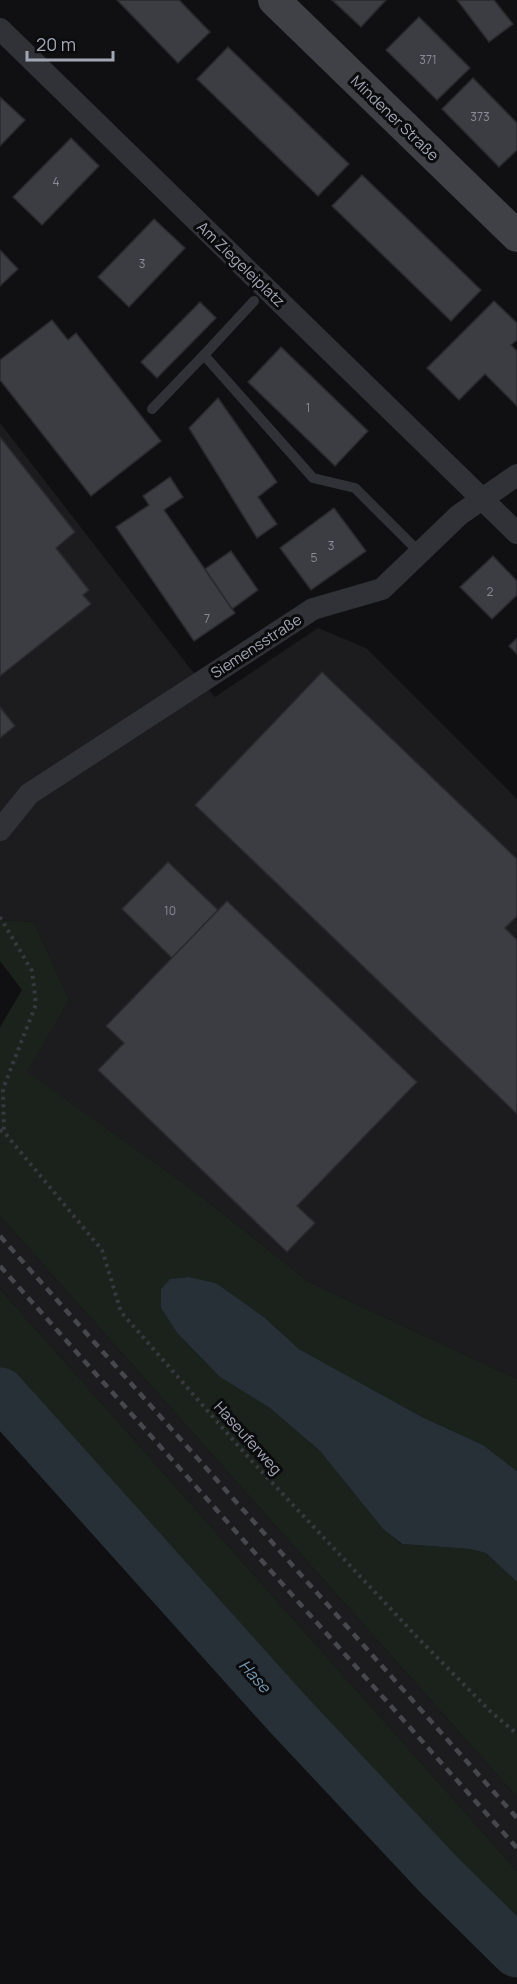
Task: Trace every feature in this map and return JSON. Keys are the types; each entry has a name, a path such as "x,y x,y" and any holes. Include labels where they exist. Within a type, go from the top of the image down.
{"main road":[{"name":"Mindener Straße","path":"274,0 517,236"}],"street":[{"name":"Am Ziegeleiplatz","path":"0,29 517,533"},
{"name":"Siemensstraße","path":"0,830 8,809 29,794 313,609 382,589 459,515 517,475"}],"lane":[{"path":"152,409 254,301"},
{"path":"204,355 313,478 355,488 420,553"}],"path":[{"path":"0,917 32,971 36,1004 3,1089 2,1131"},
{"name":"Haseuferweg","path":"2,1131 102,1250 121,1312 248,1457 321,1535 458,1679 517,1734"}],"shaded area":[{"path":"0,423 189,667 215,697 318,628 366,648 517,799 517,1379 309,1282 185,1184 26,1072 69,1000 34,922 0,920"},
{"path":"0,920 34,922 69,1000 27,1072 185,1184 309,1282 517,1379 517,1471 483,1445 422,1417 299,1349 264,1317 216,1283 189,1277 171,1279 161,1289 161,1308 177,1333 220,1377 270,1408 320,1451 383,1529 401,1544 470,1549 486,1553 517,1582 517,1797 0,1216 0,1027 22,990 0,961"},
{"path":"0,1216 517,1797 517,1871 0,1289"},
{"path":"189,1277 216,1283 264,1317 299,1349 422,1417 483,1445 517,1471 517,1582 486,1553 470,1549 402,1544 383,1529 320,1451 270,1408 220,1377 177,1333 161,1308 161,1289 170,1279"},
{"path":"0,1289 517,1871 517,1952 439,1875 287,1713 0,1393"}],"building":[{"path":"117,0 179,0 210,32 178,63"},
{"path":"332,0 386,0 361,27"},
{"path":"457,0 494,0 513,24 489,42"},
{"path":"419,17 470,68 437,100 386,50"},
{"path":"228,47 349,164 318,196 197,79"},
{"path":"473,78 517,123 517,150 499,167 442,109"},
{"path":"0,97 25,120 0,146"},
{"path":"71,138 99,166 42,225 13,197"},
{"path":"362,175 481,290 451,321 332,206"},
{"path":"154,219 185,248 129,307 98,277"},
{"path":"0,250 18,269 0,286"},
{"path":"494,301 517,323 517,340 511,345 517,351 517,406 485,374 459,400 427,368"},
{"path":"200,302 216,318 157,378 141,362"},
{"path":"52,320 68,340 76,333 161,441 91,496 0,380 0,360"},
{"path":"281,347 368,431 335,466 248,382"},
{"path":"218,398 277,482 258,497 277,524 257,538 189,428"},
{"path":"0,437 75,532 56,548 89,590 83,595 91,604 0,676"},
{"path":"170,477 183,497 164,510 235,613 194,641 116,527 149,505 143,496"},
{"path":"334,508 366,551 311,590 280,548"},
{"path":"231,551 258,590 232,609 205,569"},
{"path":"493,556 517,581 517,595 492,619 460,587"},
{"path":"517,638 517,654 509,646"},
{"path":"322,672 517,859 517,916 505,928 517,940 517,1114 195,805"},
{"path":"0,707 15,726 0,738"},
{"path":"168,862 218,910 172,958 122,909"},
{"path":"227,901 417,1082 297,1206 315,1223 287,1252 98,1070 124,1043 106,1026"}],"waterway":[{"name":"Hase","path":"0,1393 287,1713 439,1875 517,1952"}],"railway":[{"path":"0,1236 517,1818"},
{"path":"0,1266 517,1848"}]}
